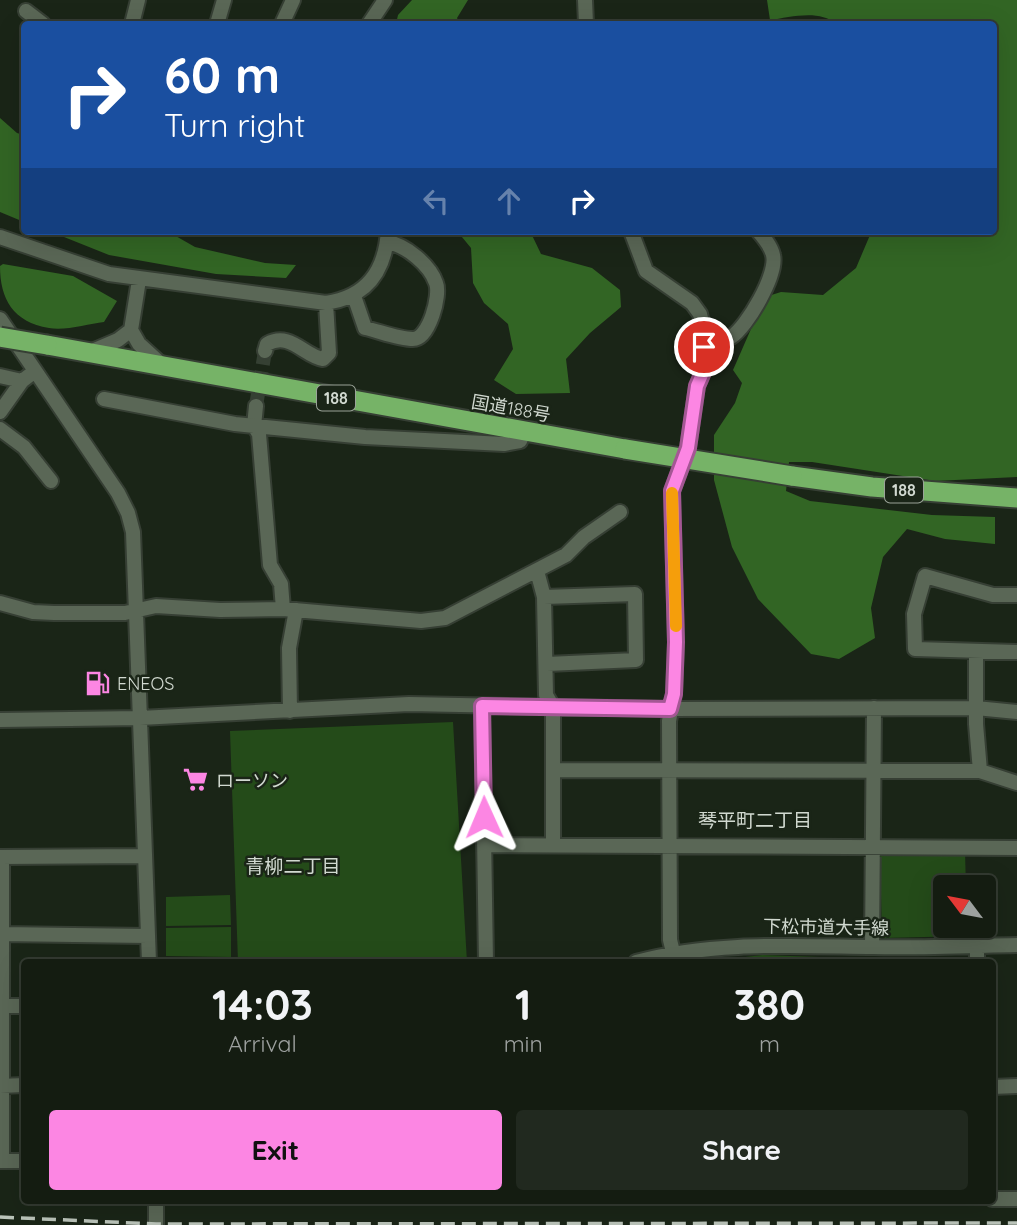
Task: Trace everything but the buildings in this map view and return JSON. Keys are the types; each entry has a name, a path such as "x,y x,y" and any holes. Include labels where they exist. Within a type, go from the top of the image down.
{"highway":[{"name":"国道188号","path":"0,338 524,432 792,476 872,487 1017,498"}],"street":[{"path":"133,21 138,0"},
{"path":"218,21 224,0"},
{"path":"283,21 293,0"},
{"path":"371,21 385,0"},
{"path":"585,0 586,21"},
{"path":"26,11 39,21"},
{"path":"632,235 646,271 692,303 700,314 704,347 704,370 697,386 688,448 672,491 676,642 674,694 670,709 669,848 670,940 673,952"},
{"path":"704,347 730,337 742,328 768,282 774,259 773,251 761,235"},
{"path":"2,241 139,280 326,303 354,296 369,284 379,268 388,237 413,254 435,279 438,287 429,327 423,336 414,339 365,328 354,296"},
{"path":"139,280 131,330 139,344 162,365"},
{"path":"265,351 267,344 273,341 296,343 316,358 323,359 330,353 326,303"},
{"path":"0,319 128,513 134,546 149,959"},
{"path":"89,353 118,340 131,330"},
{"path":"0,412 22,381 34,371"},
{"path":"0,376 22,381"},
{"path":"104,399 254,426 365,437 505,444 520,441 524,432"},
{"path":"256,406 254,426 259,434 270,565 281,584 289,609 290,711"},
{"path":"0,429 24,447 51,481"},
{"path":"0,603 33,612 54,613 125,613 156,606 220,610 289,609 421,621 445,618 566,555 584,537 620,512"},
{"path":"537,571 544,597 546,695 554,707 553,845"},
{"path":"1017,595 993,595 926,576 914,614 915,649 1017,652"},
{"path":"544,597 635,594 636,660 547,664"},
{"path":"975,652 980,771"},
{"path":"0,720 140,718 409,704 670,709 976,708 1017,712"},
{"path":"482,706 486,959"},
{"path":"872,947 874,708"},
{"path":"553,770 980,771 1017,783"},
{"path":"484,845 1017,848"},
{"path":"21,1161 1,1161 1,858 145,856"},
{"path":"1,934 148,936"},
{"name":"下松市道大手線","path":"647,959 673,952 783,944 977,955 1017,946"},
{"path":"2,1006 21,1006"},
{"path":"2,1086 21,1085"},
{"path":"996,1087 1017,1086"},
{"path":"996,1199 1017,1199"},
{"path":"156,1204 156,1225"}],"green space":[{"path":"412,0 468,0 457,18 458,21 397,21 398,15"},
{"path":"767,0 1017,0 1017,477 935,481 812,462 789,462 786,491 810,501 932,515 995,517 995,544 945,539 907,529 883,557 871,608 875,638 839,659 811,654 758,599 732,547 714,480 714,435 735,403 742,383 733,370 765,297 781,292 823,295 856,268 870,235 997,235 997,21 832,21 813,15 770,20"},
{"path":"0,118 21,134 21,221 0,212"},
{"path":"59,235 174,235 195,247 265,263 296,265 286,278 216,274 109,255"},
{"path":"460,235 532,235 541,254 592,268 620,290 621,307 590,333 566,359 570,393 516,394 494,380 513,349 508,324 484,303 473,283 471,248"},
{"path":"3,264 73,276 117,301 104,322 62,329 37,325 18,314 6,299 1,278 0,266"},
{"path":"453,722 467,959 238,959 230,731"},
{"path":"880,852 965,852 966,875 933,875 933,937 882,938"},
{"path":"230,895 231,925 166,926 166,897"},
{"path":"231,927 231,957 166,956 166,928"},
{"path":"762,955 849,958 849,959 728,959"}],"tunnel":[{"path":"256,406 265,351"}],"railway":[{"path":"0,1217 156,1224 1017,1223"}],"slow traffic":[{"path":"672,493 676,626"}],"place":[{"name":"ENEOS","path":"97,683"},
{"name":"ローソン","path":"196,780"}],"district":[{"name":"琴平町二丁目","path":"755,820"},
{"name":"青柳二丁目","path":"293,866"}],"route":[{"path":"484,817 482,706 670,709 674,694 676,642 672,491 688,448 697,386 704,370 704,347"}]}
